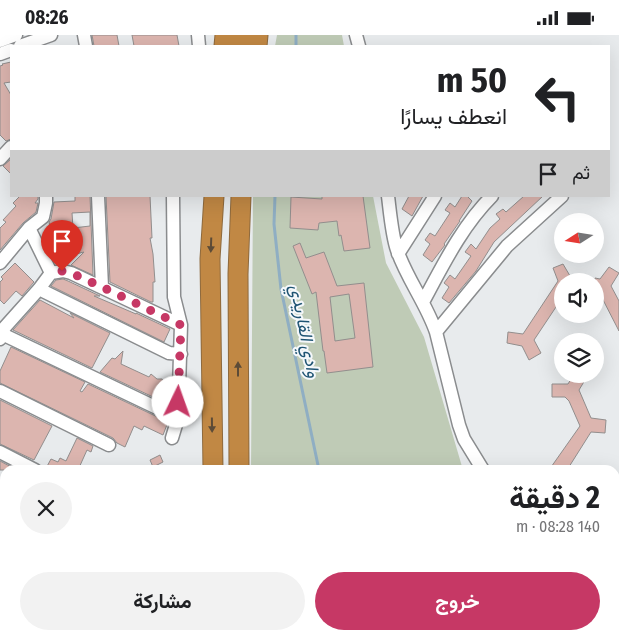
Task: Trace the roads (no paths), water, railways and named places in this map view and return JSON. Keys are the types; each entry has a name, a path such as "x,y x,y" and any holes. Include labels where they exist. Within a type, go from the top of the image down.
{"highway":[{"path":"213,465 210,259 214,197"},
{"path":"239,465 238,274 241,197"}],"street":[{"path":"0,41 16,35"},
{"path":"23,45 51,35"},
{"path":"0,159 10,148"},
{"path":"0,263 29,228 43,217 46,197"},
{"path":"98,197 102,287"},
{"path":"172,438 178,418 181,354 181,325 174,297 173,197"},
{"path":"388,197 396,249 431,318 459,425 464,439 480,465"},
{"path":"398,254 434,197"},
{"path":"422,302 455,243 491,197"},
{"path":"436,332 507,246 561,197"},
{"path":"29,228 51,273"},
{"path":"178,418 1,332 51,273 62,271 102,287 181,325"},
{"path":"39,289 169,353 181,354"},
{"path":"0,391 109,445"},
{"path":"0,452 25,465"}],"waterway":[{"name":"وادي القاريدي","path":"296,35 296,45"},
{"name":"وادي القاريدي","path":"275,197 274,224 281,289 318,465"}]}
